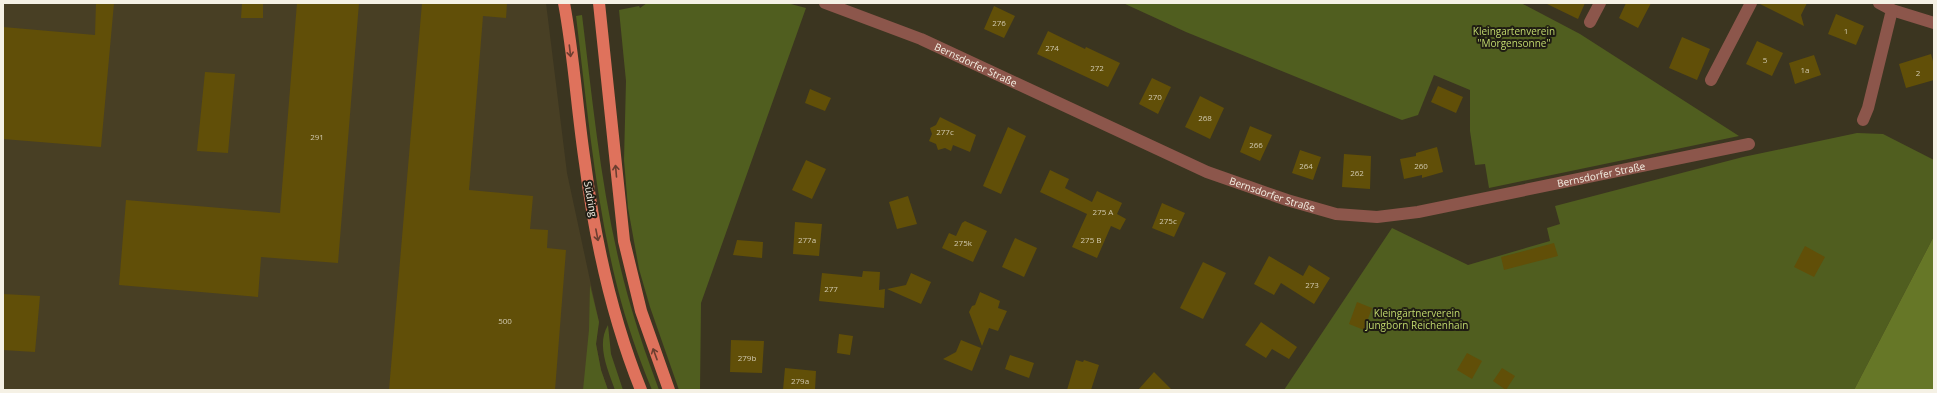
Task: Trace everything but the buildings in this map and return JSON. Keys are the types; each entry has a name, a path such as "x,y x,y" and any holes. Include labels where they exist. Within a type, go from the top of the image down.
{"main road":[{"name":"Südring","path":"564,3 585,165 602,261 615,314 641,390"},
{"path":"599,3 606,59 619,210 624,241 640,311 669,390"}],"street":[{"name":"Bernsdorfer Straße","path":"825,3 921,39 1207,172 1336,214 1377,218 1412,214 1749,144"},
{"path":"1590,22 1600,3"},
{"path":"1711,80 1751,3"},
{"path":"1879,3 1892,10 1934,24"},
{"path":"1864,120 1892,10"}],"shaded area":[{"path":"3,3 546,3 567,173 599,322 596,344 601,370 608,390 3,390"}],"green space":[{"path":"647,3 787,3 806,8 701,303 700,390 679,390 650,307 639,269 628,208 624,160 626,81 619,10 639,6 640,8"},
{"name":"Kleingartenverein \"Morgensonne\"","path":"1123,3 1521,3 1580,34 1739,136 1489,188 1485,164 1475,165 1470,131 1470,90 1434,75 1418,115 1402,120 1186,32"},
{"path":"582,15 600,162 613,235 634,317 659,390 652,390 637,352 628,326 609,253 592,152 576,16"},
{"name":"Kleingärtnerverein Jungborn Reichenhain","path":"1857,133 1883,134 1934,160 1934,236 1854,390 1284,390 1392,228 1468,265 1550,241 1547,228 1560,224 1555,206 1743,157"},
{"path":"1934,236 1934,390 1854,390"},
{"path":"590,285 599,322 596,344 601,370 608,390 583,390 589,330"},
{"path":"608,325 611,354 623,390 615,390 604,358 603,341"}]}
